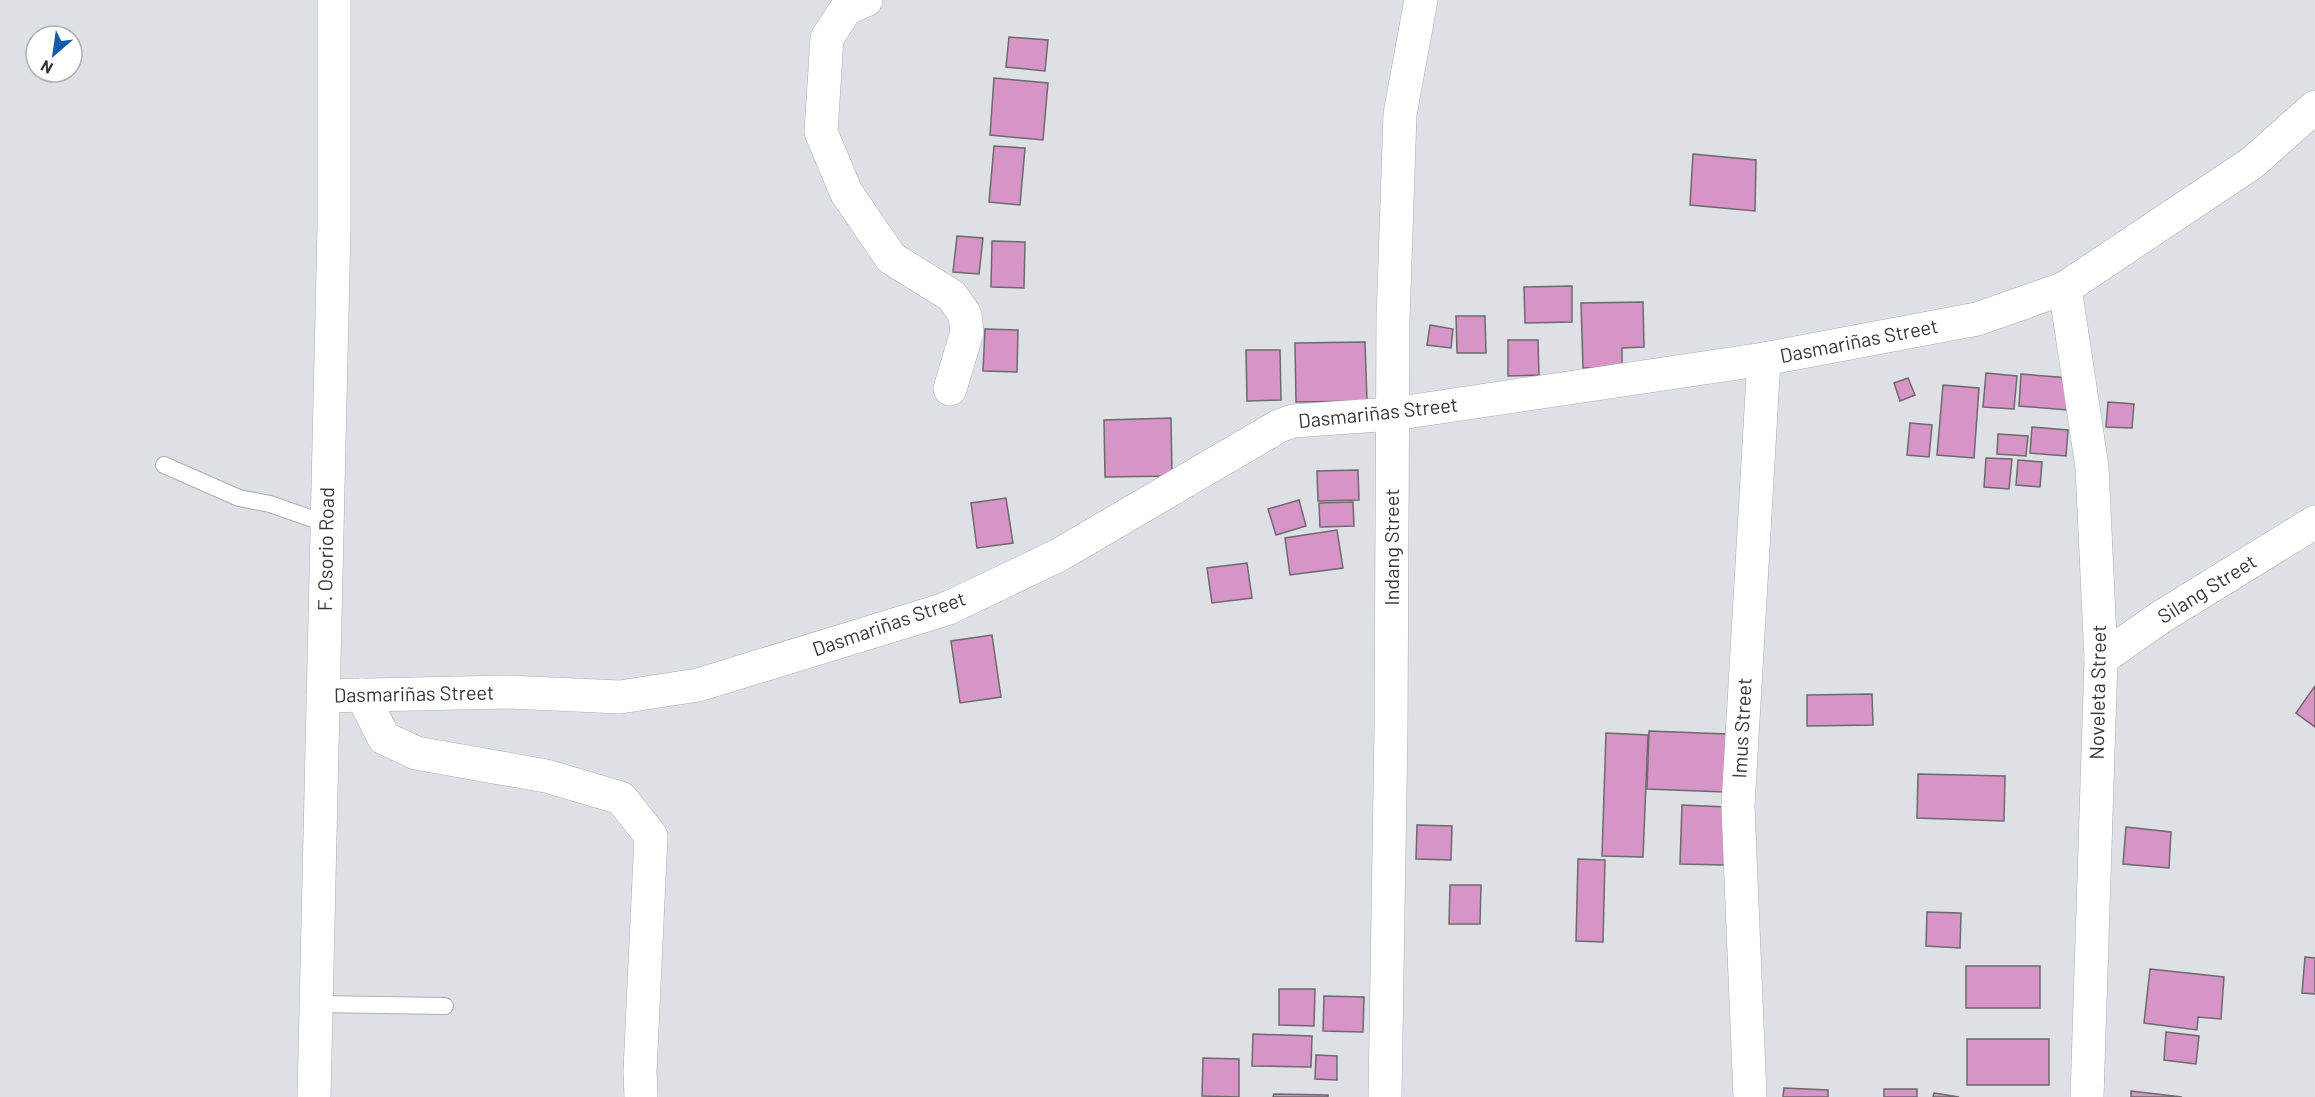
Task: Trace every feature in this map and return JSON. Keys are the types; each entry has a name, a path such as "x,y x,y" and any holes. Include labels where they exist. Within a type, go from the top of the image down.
{"street":[{"name":"F. Osorio Road","path":"314,1097 334,227 334,0"},
{"path":"866,0 846,9 827,38 821,132 846,192 891,258 952,296 965,315 967,332 950,389"},
{"name":"Indang Street","path":"1385,1097 1392,717 1393,320 1400,114 1421,0"},
{"name":"Dasmariñas Street","path":"323,696 506,692 620,697 698,685 946,609 1059,555 1279,426 1293,422 1392,414 1764,359 1977,319 2065,288 2252,163 2315,107"},
{"name":"Noveleta Street","path":"2065,288 2092,467 2101,659 2087,1097"},
{"name":"Imus Street","path":"1750,1097 1738,806 1764,359"},
{"name":"Silang Street","path":"2101,659 2161,617 2315,522"},
{"path":"362,695 384,738 416,753 546,776 621,798 651,836 640,1071 641,1097"}],"lane":[{"path":"164,465 239,498 270,504 327,524"},
{"path":"316,1004 445,1006"}],"building":[{"path":"1009,37 1048,40 1045,71 1006,67"},
{"path":"994,78 1048,83 1043,140 990,135"},
{"path":"994,146 1025,148 1020,205 989,202"},
{"path":"1693,154 1756,160 1755,211 1690,205"},
{"path":"957,236 983,238 979,274 953,272"},
{"path":"992,241 1025,242 1024,288 991,287"},
{"path":"1572,286 1572,322 1525,323 1524,287"},
{"path":"1643,302 1644,347 1622,348 1622,367 1583,368 1581,303"},
{"path":"1456,316 1485,316 1486,353 1457,353"},
{"path":"1430,325 1453,329 1451,348 1427,345"},
{"path":"985,329 1018,330 1017,372 983,371"},
{"path":"1508,340 1538,340 1539,375 1508,376"},
{"path":"1365,342 1367,401 1296,402 1295,343"},
{"path":"1246,350 1280,350 1281,400 1247,401"},
{"path":"1986,373 2017,376 2014,409 1983,407"},
{"path":"2021,374 2070,378 2067,410 2019,406"},
{"path":"1908,378 1915,395 1900,401 1894,383"},
{"path":"1943,385 1979,388 1974,458 1937,455"},
{"path":"2108,402 2134,404 2132,428 2106,427"},
{"path":"1171,418 1172,476 1105,477 1104,420"},
{"path":"1910,423 1932,425 1929,457 1907,455"},
{"path":"2032,427 2068,430 2066,456 2030,453"},
{"path":"1998,434 2028,436 2026,456 1997,454"},
{"path":"1986,458 2012,459 2009,489 1984,487"},
{"path":"2018,460 2042,462 2040,487 2016,485"},
{"path":"1358,470 1359,500 1318,501 1317,471"},
{"path":"1006,498 1013,543 977,548 971,503"},
{"path":"1299,500 1306,526 1276,535 1268,509"},
{"path":"1353,502 1354,526 1320,527 1319,503"},
{"path":"1337,530 1343,568 1290,575 1285,538"},
{"path":"1247,563 1252,598 1212,603 1207,568"},
{"path":"992,635 1001,697 960,703 951,641"},
{"path":"2315,686 2315,727 2296,713"},
{"path":"1872,694 1873,725 1807,726 1807,695"},
{"path":"1649,731 1727,734 1724,792 1647,789"},
{"path":"1606,733 1648,735 1643,857 1602,856"},
{"path":"1918,774 2005,776 2004,821 1917,818"},
{"path":"1682,805 1727,807 1725,865 1680,864"},
{"path":"1417,825 1452,826 1451,860 1416,859"},
{"path":"2126,827 2171,832 2169,868 2123,864"},
{"path":"1578,859 1605,860 1603,942 1576,941"},
{"path":"1450,885 1481,885 1480,924 1449,924"},
{"path":"1927,912 1961,913 1960,948 1926,946"},
{"path":"2305,957 2315,958 2315,994 2302,993"},
{"path":"1966,966 2040,966 2040,1008 1966,1008"},
{"path":"2150,969 2224,977 2221,1019 2198,1017 2197,1030 2144,1023"},
{"path":"1279,989 1315,989 1314,1026 1279,1025"},
{"path":"1324,996 1364,997 1363,1032 1323,1031"},
{"path":"2166,1032 2199,1036 2196,1064 2164,1060"},
{"path":"1253,1034 1312,1036 1311,1067 1252,1066"},
{"path":"1967,1039 2049,1039 2049,1085 1967,1085"},
{"path":"1316,1055 1337,1056 1337,1080 1315,1079"},
{"path":"1203,1058 1239,1059 1239,1097 1202,1096"},
{"path":"1784,1088 1828,1090 1828,1097 1783,1097"},
{"path":"1884,1089 1917,1089 1917,1097 1884,1097"},
{"path":"2131,1091 2182,1097 2131,1097"},
{"path":"1934,1093 1959,1097 1933,1097"},
{"path":"1274,1094 1328,1095 1328,1097 1273,1097"}]}
